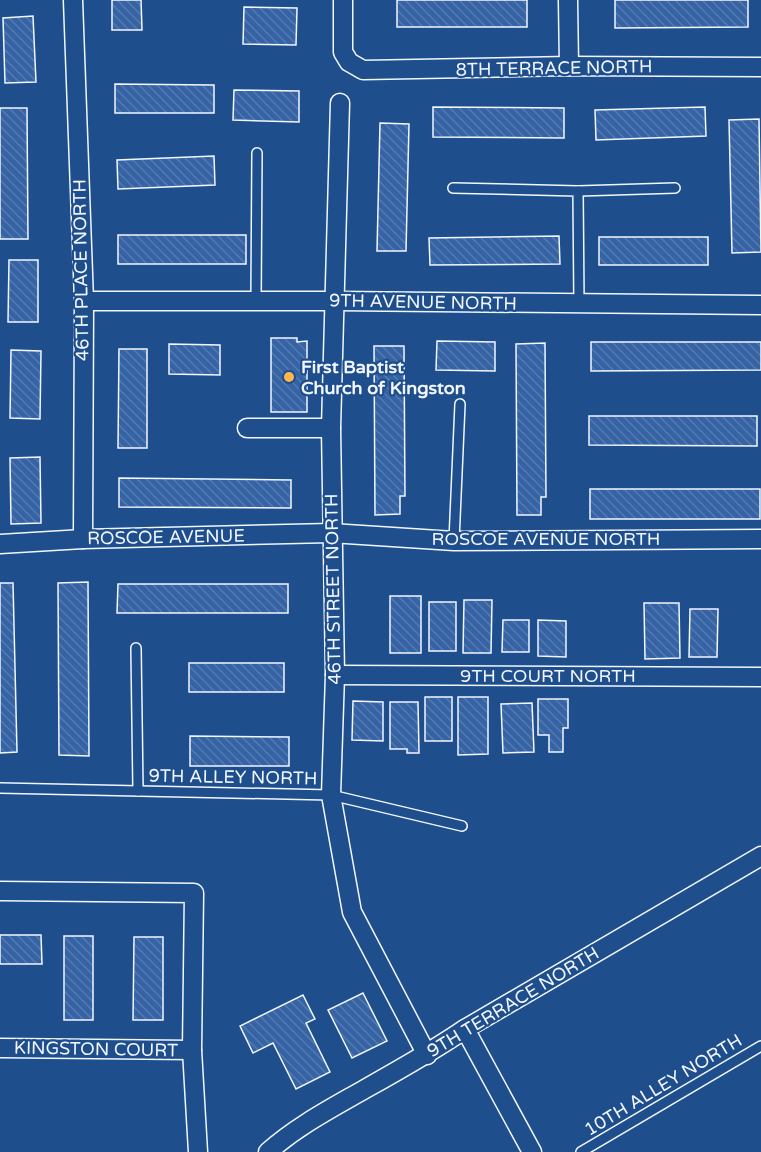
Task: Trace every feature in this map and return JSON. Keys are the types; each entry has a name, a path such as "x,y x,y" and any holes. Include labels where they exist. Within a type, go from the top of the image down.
{"street":[{"name":"46TH PLACE NORTH","path":"73,0 84,301 83,539"},
{"name":"8TH TERRACE NORTH","path":"343,0 343,52 349,62 363,70 569,66 761,67"},
{"path":"568,0 569,66"},
{"name":"46TH STREET NORTH","path":"340,103 331,428 334,675 331,795 352,912 427,1055"},
{"name":"9TH AVENUE NORTH","path":"84,301 336,300 761,305"},
{"path":"247,428 331,428"},
{"name":"ROSCOE AVENUE","path":"0,544 83,539 331,533"},
{"name":"ROSCOE AVENUE NORTH","path":"331,533 454,541 761,539"},
{"name":"9TH COURT NORTH","path":"334,675 761,677"},
{"name":"9TH TERRACE NORTH","path":"268,1152 321,1114 427,1055 465,1029 761,856"},
{"path":"0,891 194,893 192,1050 198,1152"},
{"path":"465,1029 532,1152"},
{"name":"KINGSTON COURT","path":"0,1048 192,1050"}],"lane":[{"path":"256,301 257,153"},
{"path":"453,188 578,191 675,188"},
{"path":"578,191 579,303"},
{"path":"454,541 460,404"},
{"path":"136,648 138,791"},
{"name":"9TH ALLEY NORTH","path":"0,788 331,795 462,826"},
{"name":"10TH ALLEY NORTH","path":"582,1152 761,1046"}],"building":[{"path":"112,0 141,0 142,30 112,30"},
{"path":"397,0 527,0 527,27 397,27"},
{"path":"615,0 748,0 748,27 615,28"},
{"path":"244,7 297,8 296,45 243,44"},
{"path":"33,16 36,82 5,83 3,18"},
{"path":"115,84 214,85 214,113 115,113"},
{"path":"234,90 299,91 299,122 233,120"},
{"path":"433,107 564,108 564,138 433,137"},
{"path":"705,107 706,136 596,140 595,110"},
{"path":"0,108 27,108 28,239 0,239"},
{"path":"759,119 761,252 732,253 729,120"},
{"path":"380,123 409,124 406,251 377,251"},
{"path":"214,156 215,185 118,189 117,160"},
{"path":"118,235 246,235 246,264 118,264"},
{"path":"559,236 560,264 430,265 429,238"},
{"path":"599,237 708,237 708,265 599,265"},
{"path":"9,260 38,260 38,322 8,322"},
{"name":"First Baptist Church of Kingston","path":"271,338 297,338 297,342 307,341 307,412 271,412"},
{"path":"437,341 495,342 495,371 436,370"},
{"path":"591,342 761,342 761,370 591,371"},
{"path":"545,343 546,497 541,497 541,515 517,515 516,344"},
{"path":"169,344 220,345 220,375 169,374"},
{"path":"374,346 404,346 405,496 400,496 400,514 375,515"},
{"path":"119,349 147,349 147,448 118,448"},
{"path":"11,350 41,351 40,419 10,418"},
{"path":"589,416 757,416 757,446 589,445"},
{"path":"40,457 41,523 11,524 10,458"},
{"path":"119,478 291,480 291,508 119,507"},
{"path":"590,489 760,489 760,519 590,519"},
{"path":"88,582 89,756 59,755 58,583"},
{"path":"0,583 13,583 17,752 0,753"},
{"path":"118,584 288,584 288,613 117,613"},
{"path":"390,596 421,596 421,653 390,653"},
{"path":"464,600 492,600 491,653 463,653"},
{"path":"429,602 456,602 456,651 429,651"},
{"path":"644,603 679,603 680,658 645,659"},
{"path":"690,609 718,609 717,657 689,657"},
{"path":"503,620 529,620 529,652 502,652"},
{"path":"538,620 566,621 566,657 538,656"},
{"path":"189,663 284,663 284,692 189,692"},
{"path":"425,697 452,697 452,741 425,741"},
{"path":"458,697 488,697 488,754 458,755"},
{"path":"538,699 568,699 568,728 563,728 563,752 549,752 549,735 538,735"},
{"path":"353,701 383,702 383,741 352,740"},
{"path":"390,702 418,702 419,753 407,753 407,749 390,749"},
{"path":"532,703 534,752 503,753 501,704"},
{"path":"190,736 289,737 289,766 190,766"},
{"path":"0,935 41,935 42,964 0,964"},
{"path":"64,936 93,936 93,1020 64,1020"},
{"path":"134,937 163,937 163,1020 133,1020"},
{"path":"363,993 387,1041 352,1058 328,1010"},
{"path":"303,995 315,1019 306,1023 330,1072 296,1089 273,1043 253,1053 240,1026"}],"place":[{"name":"First Baptist Church of Kingston","path":"289,377"}]}
